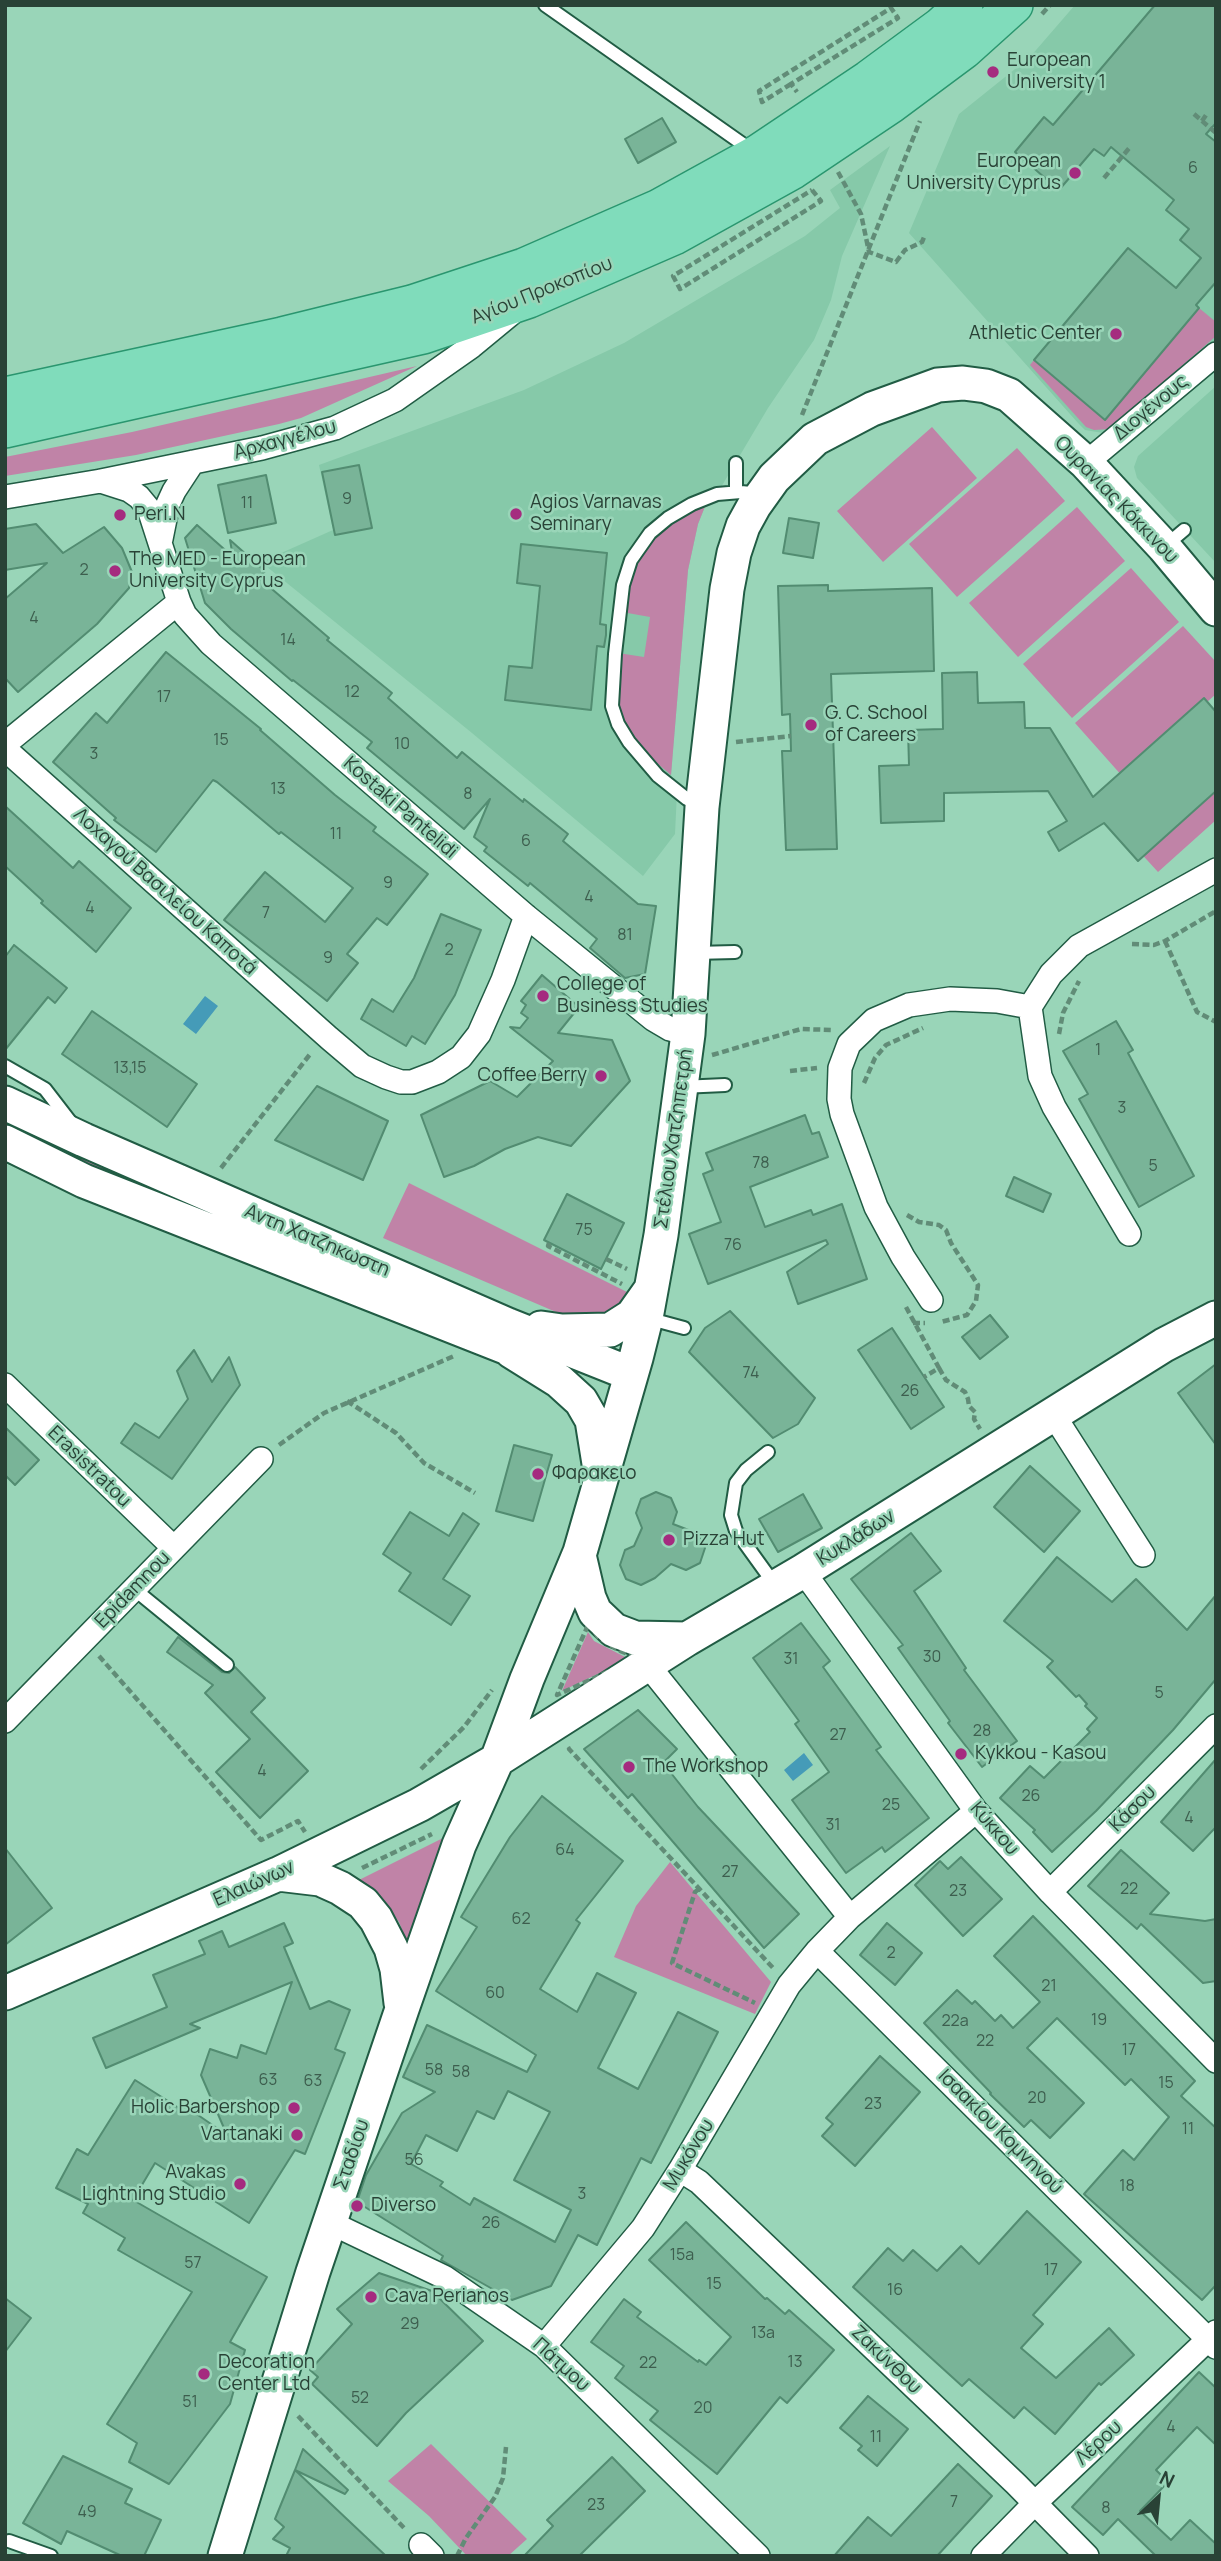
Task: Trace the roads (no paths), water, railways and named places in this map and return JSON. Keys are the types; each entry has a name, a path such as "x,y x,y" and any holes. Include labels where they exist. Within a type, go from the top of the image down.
{"main road":[{"name":"Αγίου Προκοπίου","path":"5,396 282,336 412,304 524,268 659,208 757,154 869,79 941,26 964,5"},
{"name":"Αγίου Προκοπίου","path":"5,429 423,335 529,299 674,236 793,170 964,50 1014,5"},
{"name":"Ουρανίας Κόκκινου","path":"808,427 872,409 938,385 963,383 986,386 1010,396 1174,538 1216,609"},
{"name":"Στέλιου Χατζηπετρή","path":"497,1760 579,1555 601,1487 630,1381 653,1231 681,1087 700,1044 694,953 696,880 727,589 734,553 743,526 748,493 782,468 808,427"},
{"name":"Αντη Χατζηκωστη","path":"5,1102 509,1338"},
{"name":"Αντη Χατζηκωστη","path":"5,1142 84,1181 630,1381"},
{"path":"509,1338 562,1331 610,1330 632,1316 647,1296 643,1291"},
{"name":"Κυκλάδων","path":"497,1760 687,1639 790,1579 1164,1345 1216,1318"},
{"path":"509,1338 572,1392 587,1409 598,1450 601,1487"},
{"path":"579,1555 595,1612 614,1630 635,1638 687,1639"},
{"name":"Ελαιώνων","path":"5,1993 278,1874 419,1805 497,1760"},
{"name":"Σταδίου","path":"225,2556 329,2222 402,2008 459,1845 497,1760"},
{"path":"278,1874 320,1879 363,1903 376,1919 391,1948 397,1969 402,2008"}],"street":[{"name":"Αρχαγγέλου","path":"5,498 262,448 335,429 396,400 472,346 529,299"},
{"name":"Διογένους","path":"1086,463 1216,354"},
{"name":"Kostaki Pantelidi","path":"161,540 168,504 192,462"},
{"name":"Kostaki Pantelidi","path":"101,481 129,490 149,509 179,602 185,615 211,644 526,916 653,1019 700,1044"},
{"path":"5,744 179,602"},
{"name":"Λοχαγού Βασιλείου Καποτά","path":"5,750 362,1066 401,1082 412,1082 438,1072 461,1057 479,1034 503,980 526,916"},
{"path":"1129,1234 1054,1107 1040,1076 1030,1007 1051,974 1079,946 1216,870"},
{"path":"931,1300 903,1258 876,1207 842,1114 839,1081 844,1057 849,1044 863,1028 874,1020 909,1005 950,999 997,1001 1030,1007"},
{"name":"Erasistratou","path":"5,1385 174,1548"},
{"path":"1053,1414 1143,1555"},
{"name":"Epidamnou","path":"5,1721 261,1459"},
{"name":"Κύκκου","path":"790,1579 976,1811 1050,1892 1212,2051"},
{"path":"647,1664 850,1917"},
{"name":"Κάσου","path":"1050,1892 1216,1726"},
{"path":"817,1951 850,1917 976,1811"},
{"name":"Μυκόνου","path":"544,2346 643,2228 789,1985 817,1951"},
{"name":"Ισαακίου Κομνηνού","path":"817,1951 1213,2339"},
{"name":"Ζακύνθου","path":"680,2170 699,2182 1087,2556"},
{"name":"Πάτμου","path":"329,2222 444,2277 544,2346 758,2556"},
{"name":"Λέρου","path":"983,2556 1035,2503 1213,2339"}],"lane":[{"path":"545,5 757,154"},
{"path":"702,807 658,776 628,742 612,706 614,654 624,584 631,560 650,533 668,518 692,504 717,494 748,493 736,463"},
{"path":"694,953 735,952"},
{"path":"5,1066 45,1089 84,1140"},
{"path":"681,1087 725,1085"},
{"path":"643,1291 684,1328"},
{"path":"768,1452 746,1470 736,1483 731,1515 743,1541 790,1579"},
{"path":"134,1589 227,1665"},
{"path":"9,2540 51,2556"}],"water":[{"path":"205,996 218,1006 196,1034 183,1024"},
{"path":"804,1753 813,1765 793,1781 784,1770"}],"place":[{"name":"European University 1","path":"993,72"},
{"name":"European University Cyprus","path":"1075,173"},
{"name":"Athletic Center","path":"1116,334"},
{"name":"Agios Varnavas Seminary","path":"516,514"},
{"name":"Peri.N","path":"120,515"},
{"name":"The MED - European University Cyprus","path":"115,571"},
{"name":"G. C. School of Careers","path":"811,725"},
{"name":"College of Business Studies","path":"543,996"},
{"name":"Coffee Berry","path":"601,1076"},
{"name":"Φαρακειο","path":"538,1474"},
{"name":"Pizza Hut","path":"669,1540"},
{"name":"Kykkou - Kasou","path":"961,1754"},
{"name":"The Workshop","path":"629,1767"},
{"name":"Holic Barbershop","path":"294,2108"},
{"name":"Vartanaki","path":"297,2135"},
{"name":"Avakas Lightning Studio","path":"240,2184"},
{"name":"Diverso","path":"357,2206"},
{"name":"Cava Perianos","path":"371,2297"},
{"name":"Decoration Center Ltd","path":"204,2374"}]}
